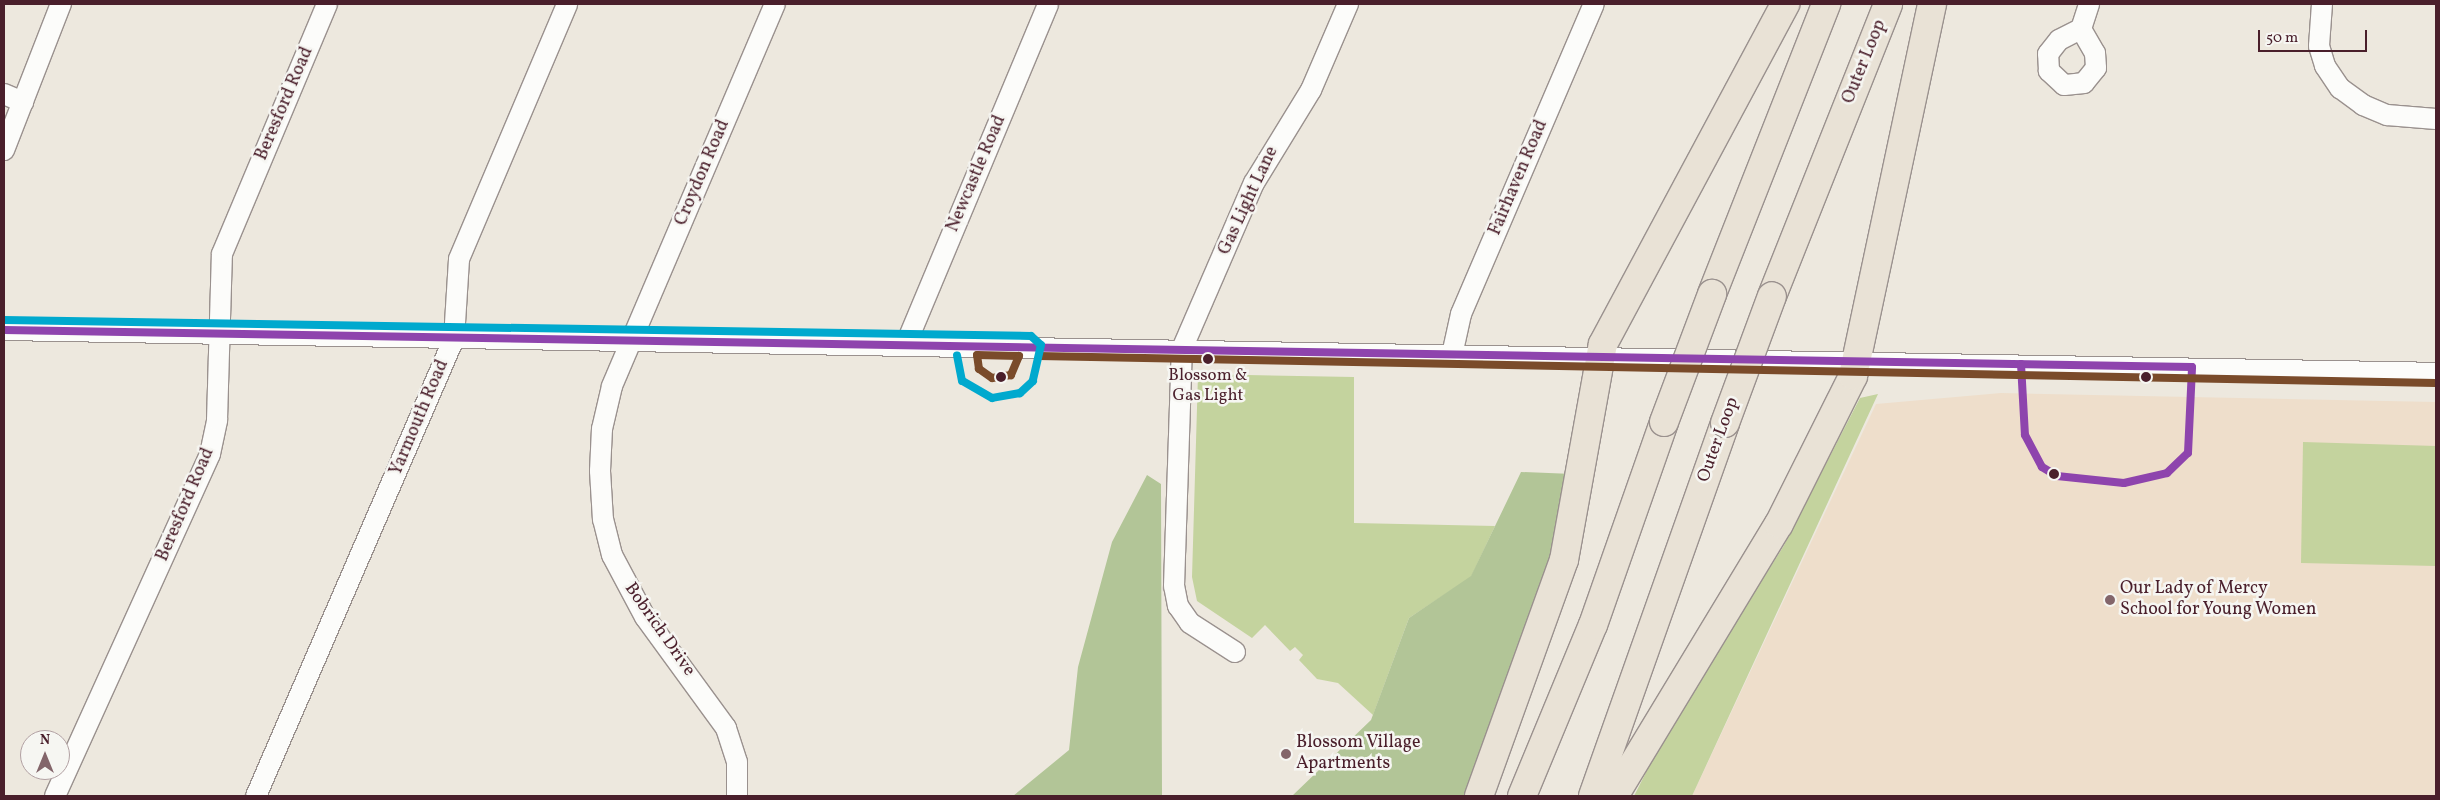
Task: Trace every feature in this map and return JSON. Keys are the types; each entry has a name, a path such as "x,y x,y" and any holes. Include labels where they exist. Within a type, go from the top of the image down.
{"highway":[{"path":"1478,796 1566,552 1600,357 1785,4"},
{"path":"1537,796 1593,625 1664,422 1826,4"},
{"name":"Outer Loop","path":"1593,796 1772,296 1888,4"},
{"path":"1614,796 1779,524 1858,362 1932,4"},
{"path":"1522,796 1593,625"}],"street":[{"path":"4,150 61,4"},
{"name":"Beresford Road","path":"55,796 210,454 217,420 222,254 328,4"},
{"name":"Yarmouth Road","path":"256,796 454,338 460,259 567,4"},
{"name":"Croydon Road","path":"631,342 775,4"},
{"name":"Newcastle Road","path":"906,344 1048,4"},
{"name":"Gas Light Lane","path":"1182,349 1254,183 1311,90 1348,4"},
{"name":"Fairhaven Road","path":"1452,355 1461,314 1594,4"},
{"path":"2081,29 2089,4"},
{"path":"2322,4 2319,46 2325,66 2340,88 2363,105 2388,115 2436,119"},
{"path":"4,94 23,102"},
{"path":"4,330 631,342 906,344 2436,373"},
{"name":"Bobrich Drive","path":"631,342 602,428 600,471 606,539 635,602 726,728 736,762 737,796"},
{"path":"1182,349 1174,586 1178,606 1190,623 1235,652"}],"shaded area":[{"name":"Our Lady of Mercy School for Young Women","path":"2001,393 2436,402 2436,796 1692,796 1876,404"}],"green space":[{"path":"1198,374 1354,377 1354,523 1495,526 1471,577 1409,618 1373,715 1338,683 1317,679 1299,660 1303,655 1295,647 1290,651 1265,625 1252,638 1197,601 1192,577"},
{"path":"1878,394 1692,796 1634,796 1668,729 1783,547 1860,398"},
{"path":"2303,442 2436,446 2436,566 2301,563"},
{"path":"1521,472 1573,474 1565,519 1469,796 1292,796 1371,720 1409,618 1471,576"},
{"path":"1147,475 1161,484 1162,796 1013,796 1069,750 1078,667 1112,542"}],"transit line":[{"path":"4,320 1031,336 1041,345 1033,381 1020,393 992,398 962,381 957,355"},
{"path":"4,330 2192,367"},
{"name":"50","path":"977,355 1019,356 1011,375 992,378 979,369 977,355"},
{"name":"50","path":"1039,356 2436,383"},
{"path":"2021,364 2025,435 2042,467 2057,476 2124,483 2167,473 2188,453 2192,367"}],"place":[{"name":"Blossom & Gas Light","path":"1208,359"},
{"name":"Our Lady of Mercy School for Young Women","path":"2110,600"},
{"name":"Blossom Village Apartments","path":"1286,754"}]}
